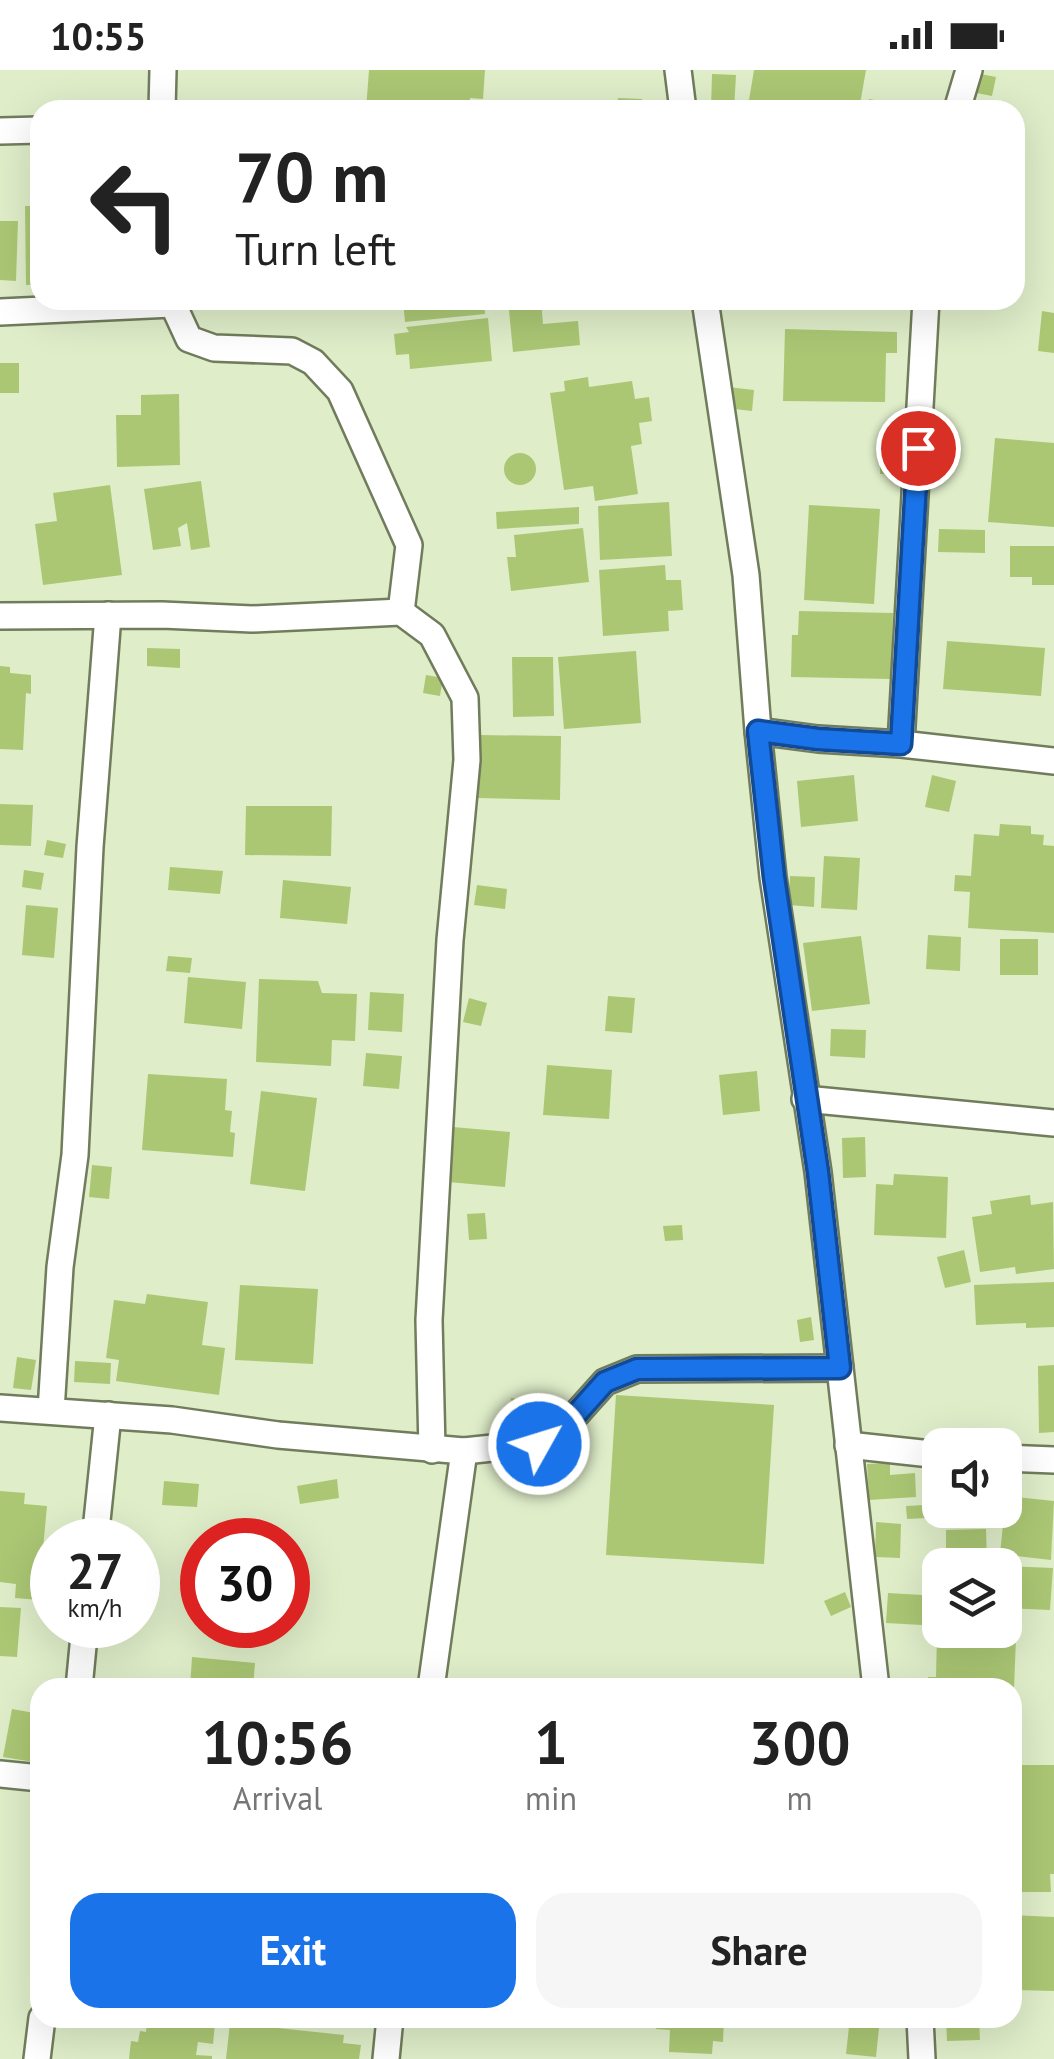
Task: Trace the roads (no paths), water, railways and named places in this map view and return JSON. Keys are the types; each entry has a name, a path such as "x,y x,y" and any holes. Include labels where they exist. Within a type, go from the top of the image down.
{"street":[{"path":"162,100 163,70"},
{"path":"678,70 682,100"},
{"path":"961,100 969,70"},
{"path":"0,131 30,130"},
{"path":"0,312 34,310"},
{"path":"176,310 189,339 214,348 292,350 312,362 340,391 409,545 401,612"},
{"path":"706,310 746,575 774,877 818,1172 875,1678"},
{"path":"901,744 925,310"},
{"path":"0,616 162,615 252,620 401,612 432,635 465,698 466,760 450,940 428,1320 432,1450"},
{"path":"51,1411 60,1267 75,1155 90,847 108,615"},
{"path":"758,731 1054,761"},
{"path":"806,1099 1054,1123"},
{"path":"0,1408 172,1420 278,1435 464,1451 539,1444 562,1430 605,1382 637,1369 840,1368"},
{"path":"97,1518 108,1415"},
{"path":"848,1445 922,1453"},
{"path":"432,1678 464,1451"},
{"path":"1022,1459 1054,1460"},
{"path":"79,1678 83,1648"},
{"path":"0,1774 30,1777"},
{"path":"37,2059 41,2028"},
{"path":"386,2059 389,2028"},
{"path":"920,2028 922,2059"}]}
